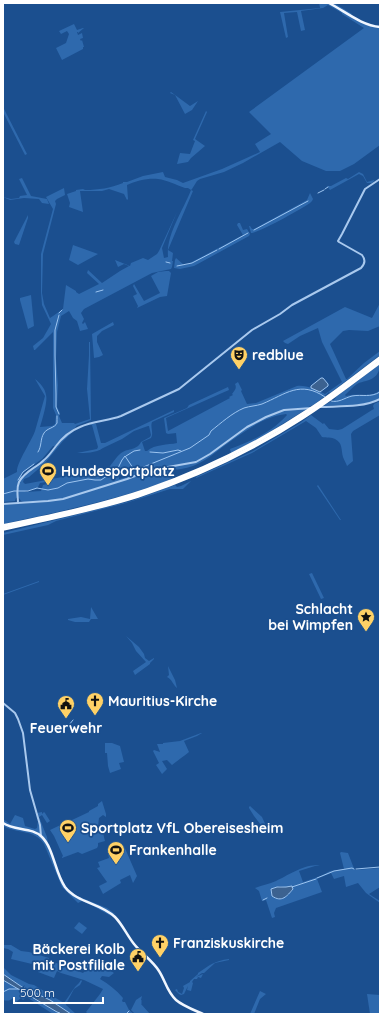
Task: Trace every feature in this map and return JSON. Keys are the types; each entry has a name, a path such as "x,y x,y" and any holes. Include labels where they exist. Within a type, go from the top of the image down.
{"highway":[{"path":"334,394 380,358"},
{"path":"3,528 104,506 138,496 215,466 272,436 380,362"},
{"path":"3,528 97,505 175,481"}],"main road":[{"path":"329,3 360,21 369,25 380,27"},
{"path":"3,823 10,827 38,831 47,844 62,882 68,890 76,897 102,908 114,916 134,944 158,969 173,997 182,1004 203,1014"}],"street":[{"path":"18,503 17,492 20,480 26,473 45,459 61,440 71,431 87,424 121,416 179,389 252,330 361,268 365,262 362,255 338,241 365,188 380,179"},
{"path":"3,504 48,501 67,498 126,480 150,470 196,462 257,421 284,410 362,405 380,399"},
{"path":"3,703 15,713 23,733 38,831"}],"shaded area":[{"path":"319,3 334,3 365,23 380,26 380,145 354,164 340,171 326,171 302,161 280,142 224,172 200,179 191,190 165,180 154,179 142,180 127,185 127,200 124,194 109,189 102,191 80,191 83,212 69,207 70,203 67,194 76,190 95,190 109,187 143,176 163,172 165,177 183,183 222,169 260,152 255,144 271,134 249,112 364,28 328,5 323,8 301,11 305,30 301,31 297,12 284,13 288,37 286,38 280,12 320,8"},
{"path":"74,24 77,30 84,28 78,33 77,32 78,35 82,33 83,38 80,39 81,41 82,40 84,47 83,49 62,60 56,48 66,43 69,34 67,31 61,34 59,31"},
{"path":"171,92 190,106 198,101 192,110 185,114 175,95 170,93"},
{"path":"3,107 27,154 25,155 3,112"},
{"path":"206,111 207,112 195,139 205,146 188,162 177,164 180,153 190,154 195,141 193,140"},
{"path":"359,172 363,174 367,182 374,181 372,183 367,183 363,176 359,174 330,190 327,186 331,186 346,178 348,179"},
{"path":"22,178 31,196 47,199 49,204 42,203 39,199 24,198 10,200 3,197 11,199 27,195 19,179"},
{"path":"64,188 65,195 55,201 56,204 43,254 42,293 44,304 50,318 63,309 66,285 79,294 99,284 87,273 88,270 102,283 129,266 124,264 118,267 115,260 130,266 131,263 143,258 148,260 157,254 177,212 162,248 164,258 168,257 168,250 173,253 171,269 152,273 84,309 81,313 84,319 82,323 83,324 85,322 88,329 80,331 77,321 73,318 69,311 61,316 57,332 56,359 58,385 57,407 60,413 59,416 62,423 75,424 90,419 87,389 90,342 91,420 76,426 55,446 53,446 42,459 25,471 21,475 23,477 46,460 65,437 75,430 63,441 44,464 29,477 24,479 23,482 25,484 73,475 88,476 104,473 122,452 137,447 141,442 151,435 148,426 134,431 122,439 97,451 77,453 97,449 98,447 92,425 90,424 96,424 101,443 105,443 174,410 174,412 152,422 151,438 142,442 145,451 147,451 158,446 177,443 176,433 166,433 164,418 228,387 229,390 166,418 168,431 230,398 229,397 233,395 232,394 236,387 235,384 238,382 247,404 256,403 297,386 315,389 325,394 342,382 322,342 318,328 300,336 288,344 283,341 345,307 372,318 380,303 380,326 368,331 343,331 330,344 346,379 380,351 380,355 315,404 258,439 231,453 230,449 267,432 287,415 269,418 261,422 193,466 180,469 169,468 173,478 164,482 104,500 3,524 3,505 46,502 24,502 19,498 16,498 15,501 3,502 3,479 17,472 19,463 35,431 45,396 35,379 43,388 46,398 40,427 52,426 55,424 56,415 53,408 53,332 35,350 33,346 43,338 51,324 42,305 41,292 41,254 53,209 46,197","holes":["130,470 132,476 119,479 120,471","46,482 47,484 43,485 41,491 25,492 37,489 40,483"]},
{"path":"191,190 193,191 168,250 172,231"},
{"path":"310,193 313,199 310,203 271,225 251,233 249,226 254,229 307,200"},
{"path":"28,215 19,245 15,244 14,242"},
{"path":"240,223 243,230 247,229 250,234 249,236 194,266 180,269 174,268 176,258 184,265 188,264 243,235 237,225"},
{"path":"73,245 98,254 78,265 69,260"},
{"path":"169,271 171,273 167,296 160,297 137,308 138,306 133,296 137,294 133,286 134,284 144,301 160,293 151,276 158,272"},
{"path":"31,295 34,326 28,329 20,298"},
{"path":"113,322 114,325 102,331 97,336 97,342 103,355 94,358 92,334"},
{"path":"380,364 378,373 374,377 360,382 345,395 368,395 376,393 380,390 380,398 368,403 323,406 331,402"},
{"path":"323,378 328,386 320,392 311,388 311,386"},
{"path":"380,401 380,415 353,431 351,434 353,461 347,466 338,441 334,438 322,437 316,428 306,421 252,453 196,478 253,451 311,415 323,424 324,423 329,429 338,430 374,409 374,404"},
{"path":"191,481 183,489 170,489 126,503 56,521 48,525 3,535 3,533 131,501 175,485 177,487 181,486"},
{"path":"318,485 341,520 317,486"},
{"path":"312,573 324,598 321,599 309,574"},
{"path":"39,582 3,595 3,594"},
{"path":"91,607 98,619 91,619 89,622 75,622 68,620 81,617 90,619"},
{"path":"126,636 139,647 145,658 149,661 154,658 150,664 135,675 133,671 146,662 136,651"},
{"path":"168,666 177,688 167,677 169,675"},
{"path":"201,733 184,741 189,752 172,765 167,760 162,761 167,769 162,774 156,765 159,763 153,751 160,752 157,744 180,741"},
{"path":"105,743 112,743 120,746 124,762 119,763 121,769 110,773 107,753 105,753"},
{"path":"102,801 106,817 103,815 99,818 98,826 102,829 105,841 98,843 97,848 82,854 78,852 62,858 63,856 50,830 89,812 98,806 98,804"},
{"path":"250,806 262,817 267,828 266,830 254,816 249,808"},
{"path":"42,812 42,814 44,812 45,813 50,821 47,823 42,815 39,817 59,873 66,887 77,896 107,908 115,914 111,916 82,901 78,903 62,887 44,844 40,839 31,834 3,826 3,819 10,824 15,815 23,818 25,826 35,829 37,828 38,821 40,827 37,813"},
{"name":"Frankenhalle","path":"124,846 137,876 133,883 130,875 120,880 121,883 103,894 99,886 107,882 97,868 100,867 98,862 109,858 108,853"},
{"path":"340,853 348,853 355,870 380,868 380,887 369,894 380,901 380,903 366,893 358,883 346,887 344,876 334,879 331,873 317,879 322,892 276,908 274,913 275,917 272,918 266,900 262,901 259,891 255,888 276,881 310,866 320,866 299,871 303,882 321,876 330,871 344,869","holes":["280,886 291,886 293,889 281,898 275,898 272,896 271,893 274,888"]},
{"path":"292,886 293,889 284,898 279,899 272,896 271,889"},
{"path":"79,922 87,928 82,934 74,928"},
{"path":"3,945 11,945 21,951 49,958 48,961 83,973 85,971 83,970 88,964 90,966 95,960 114,973 109,977 102,976 100,979 118,992 123,998 122,1001 125,1002 129,1010 134,1014 88,1014 86,1012 103,989 84,980 57,971 54,978 38,972 40,965 11,959 13,952 3,948"},
{"path":"229,959 215,963 204,973 196,977 203,974 201,978 198,977 197,979 194,979 192,982 191,991 187,990 188,986 184,994 181,995 175,990 177,989 178,992 182,994 184,988 183,986 190,982 198,973 216,962"},
{"path":"3,967 11,975 34,985 64,1003 75,987 81,980 80,985 74,989 66,1004 76,1014 71,1014 50,1000 22,987 3,974"},
{"path":"3,974 22,987 50,1000 71,1014 61,1014 57,1012 3,980"},
{"path":"3,980 61,1014 53,1014 26,997 23,1000 21,998 16,1002 14,1002 13,998 11,1000 3,1000"},
{"path":"260,991 266,994 260,999 254,1014 250,1014"},
{"path":"367,994 380,995 380,1014 370,1014"},
{"path":"142,996 141,1004 150,1014 135,1014 131,1010 136,1000"}],"waterway":[{"path":"318,193 324,190"},
{"path":"254,230 308,201"},
{"path":"219,249 248,233"},
{"path":"177,266 192,263 217,250"},
{"path":"166,262 170,263"},
{"path":"96,292 103,290"},
{"path":"59,313 62,310"},
{"path":"59,315 55,330 55,356 56,407 59,414"},
{"path":"3,494 14,491 28,491 37,488 48,490 58,488 67,483 88,479 101,480 118,468 125,456 135,471 190,448 209,435 211,431 227,418 244,408 262,404 293,390 300,389 316,392 325,397"},
{"path":"331,401 339,401 352,396 373,395 380,392"},
{"path":"38,452 45,431 56,425 57,416"},
{"path":"126,456 134,451 140,450"},
{"path":"150,452 163,453 178,450 181,451"},
{"path":"18,480 23,472 34,464"},
{"path":"69,725 73,720"},
{"path":"356,869 380,867"},
{"path":"317,878 334,871 354,869"},
{"path":"292,887 316,879"},
{"path":"263,900 267,898"},
{"path":"3,992 9,989 18,989"},
{"path":"126,1014 129,1011"}],"place":[{"name":"redblue","path":"239,370"},
{"name":"Hundesportplatz","path":"48,486"},
{"name":"Schlacht bei Wimpfen","path":"366,632"},
{"name":"Mauritius-Kirche","path":"95,716"},
{"name":"Feuerwehr","path":"66,719"},
{"name":"Sportplatz VfL Obereisesheim","path":"68,843"},
{"name":"Frankenhalle","path":"116,865"},
{"name":"Franziskuskirche","path":"160,958"},
{"name":"Bäckerei Kolb mit Postfiliale","path":"138,972"}]}
